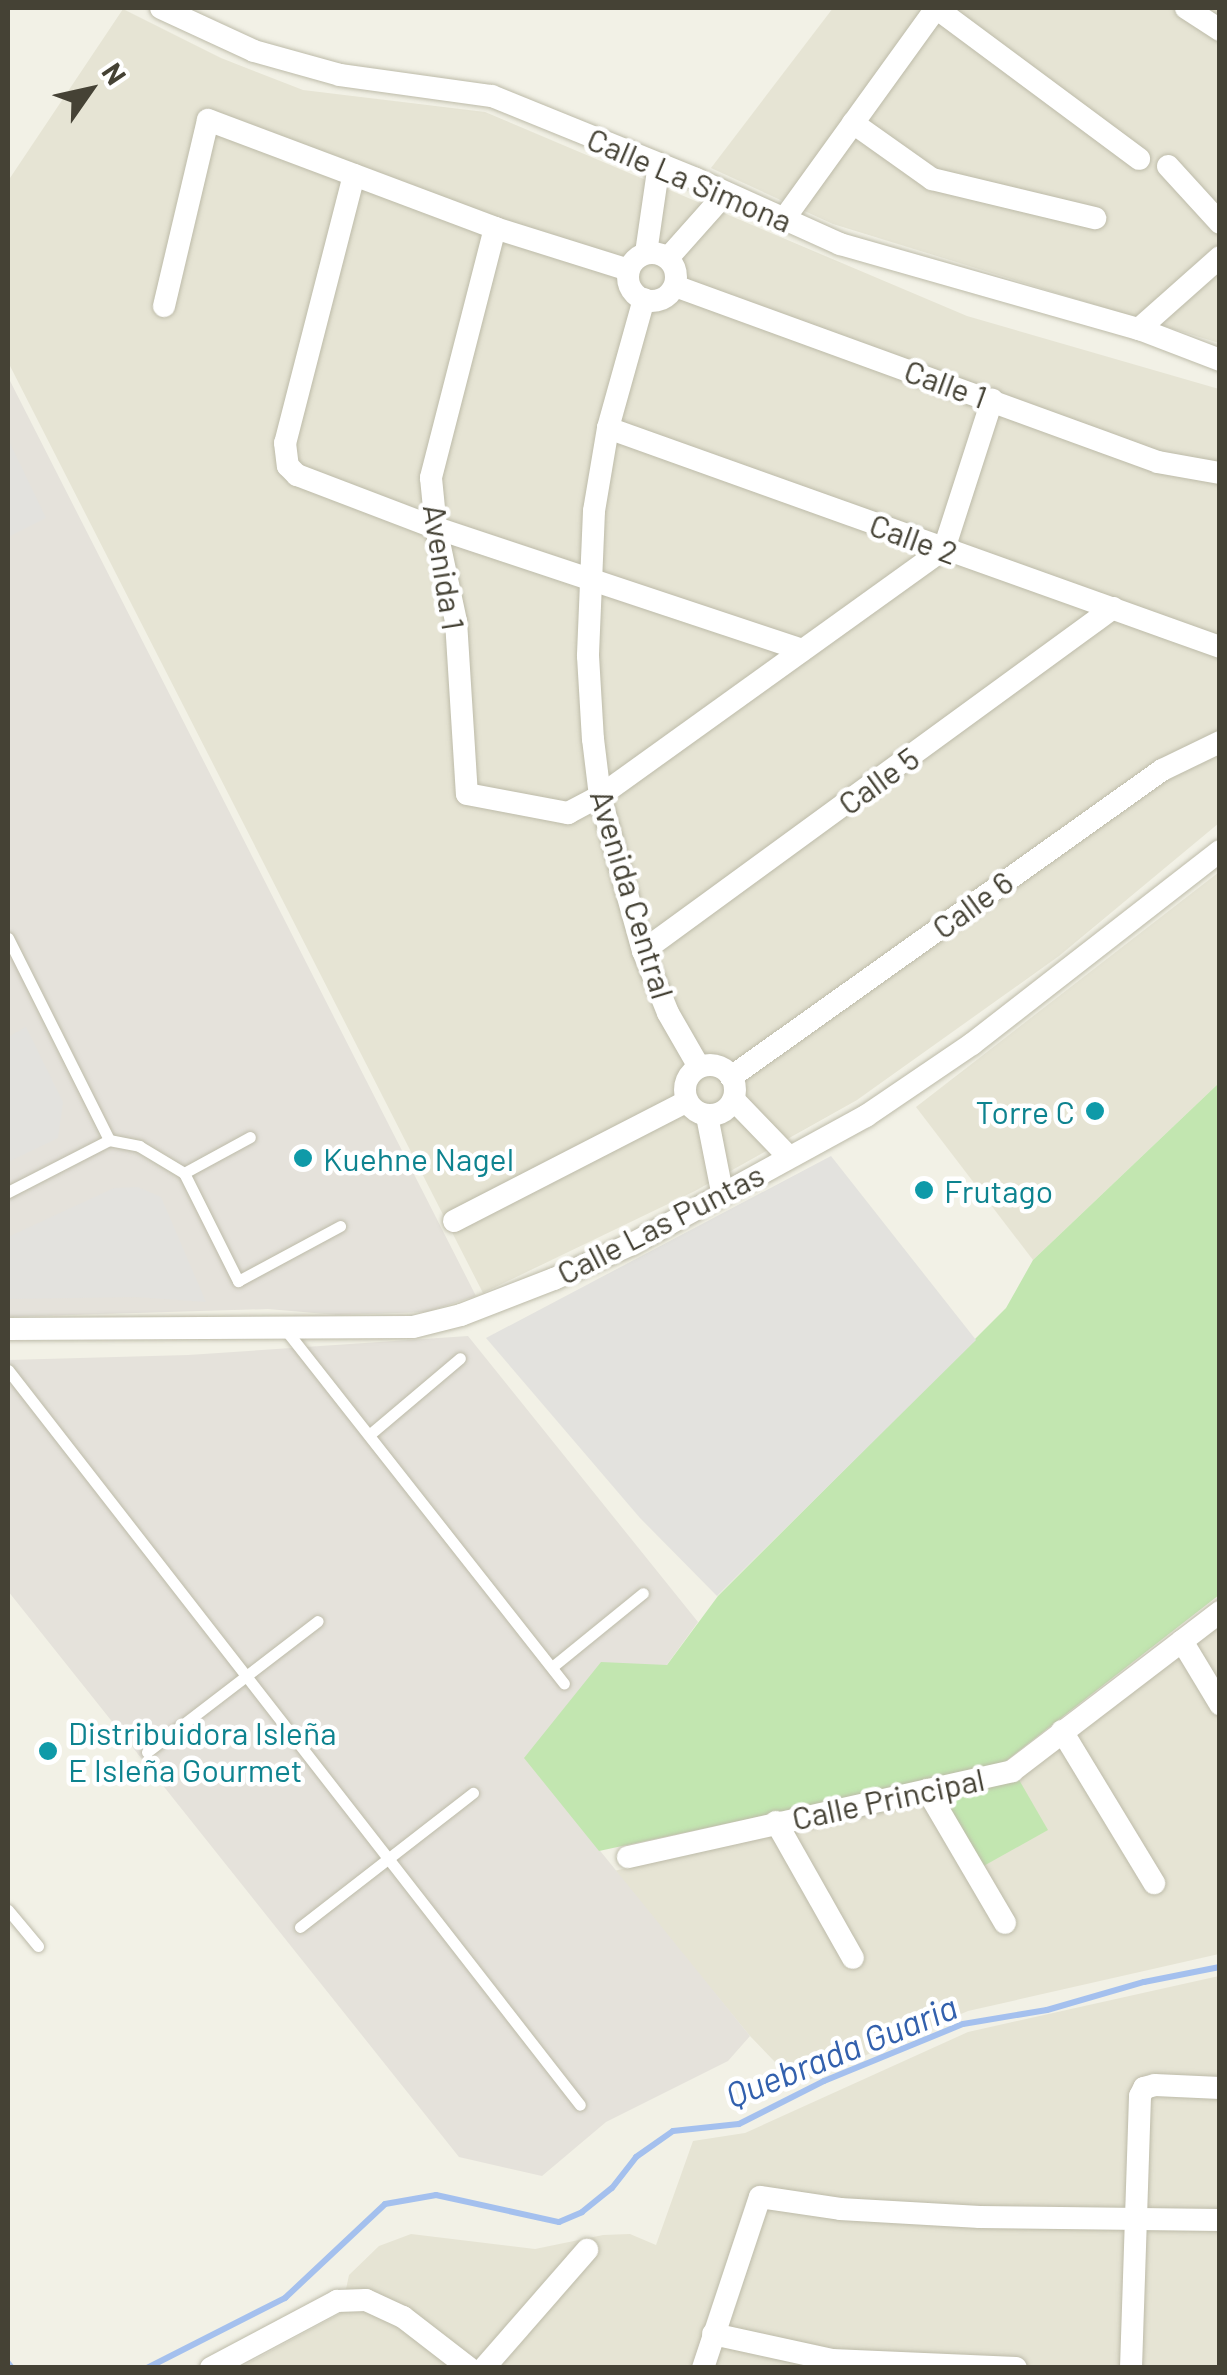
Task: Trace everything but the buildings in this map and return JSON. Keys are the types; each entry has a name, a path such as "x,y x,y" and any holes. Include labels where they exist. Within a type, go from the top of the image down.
{"street":[{"name":"Calle La Simona","path":"162,8 254,51 340,75 492,96 840,244 1138,329 1220,360"},
{"path":"784,219 936,8 1139,159"},
{"path":"1186,8 1220,30"},
{"path":"164,306 208,120 496,228 648,260 677,274 674,286 662,299 644,299 630,286 648,260 726,193"},
{"path":"853,123 932,180 1095,218"},
{"path":"648,260 659,164"},
{"path":"1168,166 1220,223"},
{"path":"354,175 285,443 288,466 297,475 436,528 802,650"},
{"name":"Avenida 1","path":"496,228 431,478 436,528 456,621 467,794 568,813 600,796"},
{"path":"1138,329 1220,257"},
{"name":"Calle 1","path":"674,286 1158,462 1220,473"},
{"name":"Avenida Central","path":"644,299 608,428 594,511 588,656 600,796 643,951 668,1013 699,1067"},
{"path":"600,796 944,549 992,400"},
{"name":"Calle 2","path":"608,428 1220,647"},
{"name":"Calle 5","path":"643,951 1113,608"},
{"name":"Calle 6","path":"732,1089 1162,770 1220,742"},
{"name":"Calle Las Puntas","path":"8,1330 413,1327 448,1319 632,1244 866,1116 972,1044 1220,851"},
{"path":"686,1101 688,1077 699,1067 718,1066 732,1089 789,1157"},
{"path":"706,1116 723,1112 732,1089"},
{"path":"686,1101 706,1116 722,1192"},
{"path":"454,1221 686,1101"},
{"name":"Calle Principal","path":"628,1857 1012,1771 1220,1612"},
{"path":"1182,1641 1220,1704"},
{"path":"1062,1732 1154,1883"},
{"path":"928,1790 1005,1923"},
{"path":"776,1822 853,1958"},
{"path":"1131,2368 1140,2096 1144,2088 1220,2088"},
{"path":"703,2368 760,2196 840,2209 1220,2220"},
{"path":"484,2368 587,2250"},
{"path":"211,2368 336,2301 366,2300 403,2317 469,2368"},
{"path":"713,2334 832,2360 1016,2368"}],"lane":[{"path":"8,938 110,1140"},
{"path":"184,1173 250,1136"},
{"path":"8,1192 110,1140 138,1146 184,1173 238,1281 340,1226"},
{"path":"285,1328 564,1683"},
{"path":"368,1435 460,1358"},
{"path":"8,1370 244,1678 580,2104"},
{"path":"552,1667 643,1594"},
{"path":"146,1752 318,1621"},
{"path":"300,1928 472,1793"},
{"path":"8,1910 38,1946"}],"shaded area":[{"path":"833,8 1219,8 1219,343 833,224 711,168"},
{"path":"123,9 221,58 303,90 485,112 967,316 1219,389 1219,823 1059,956 857,1100 695,1191 483,1293 8,362 8,181"},
{"path":"8,377 476,1296 427,1312 338,1315 268,1309 8,1317"},
{"path":"8,439 46,518 8,537"},
{"path":"1219,872 1219,1083 1033,1260 916,1107"},
{"path":"26,1027 63,1102 58,1138 8,1162 8,1037"},
{"path":"831,1156 976,1340 717,1596 640,1518 486,1338"},
{"path":"138,1187 161,1197 206,1302 136,1297 8,1299 8,1237 114,1188"},
{"path":"468,1336 698,1622 666,1666 525,1758 750,2036 728,2061 606,2122 542,2176 459,2157 8,1591 8,1360 188,1355"},
{"path":"1219,1624 1219,1954 968,2011 797,2085 750,2036 614,1871 1023,1773"},
{"path":"1219,1976 1219,2367 239,2368 341,2313 349,2275 379,2246 411,2234 535,2249 603,2235 630,2234 656,2245 693,2141 745,2133 968,2032"}],"green space":[{"path":"1219,1083 1219,1595 1002,1764 599,1851 524,1758 601,1662 667,1665 718,1596 1006,1308 1033,1260"},
{"path":"1018,1778 1048,1830 980,1868 939,1795"}],"waterway":[{"name":"Quebrada Guaria","path":"147,2368 285,2298 385,2204 436,2195 559,2222 582,2212 612,2188 636,2157 673,2131 739,2124 824,2081 963,2024 1047,2010 1144,1982 1220,1967"},
{"name":"Quebrada Guaria","path":"8,2363 12,2368"}],"place":[{"name":"Torre C","path":"1095,1111"},
{"name":"Kuehne Nagel","path":"303,1158"},
{"name":"Frutago","path":"924,1190"},
{"name":"Distribuidora Isleña E Isleña Gourmet","path":"48,1751"}]}
